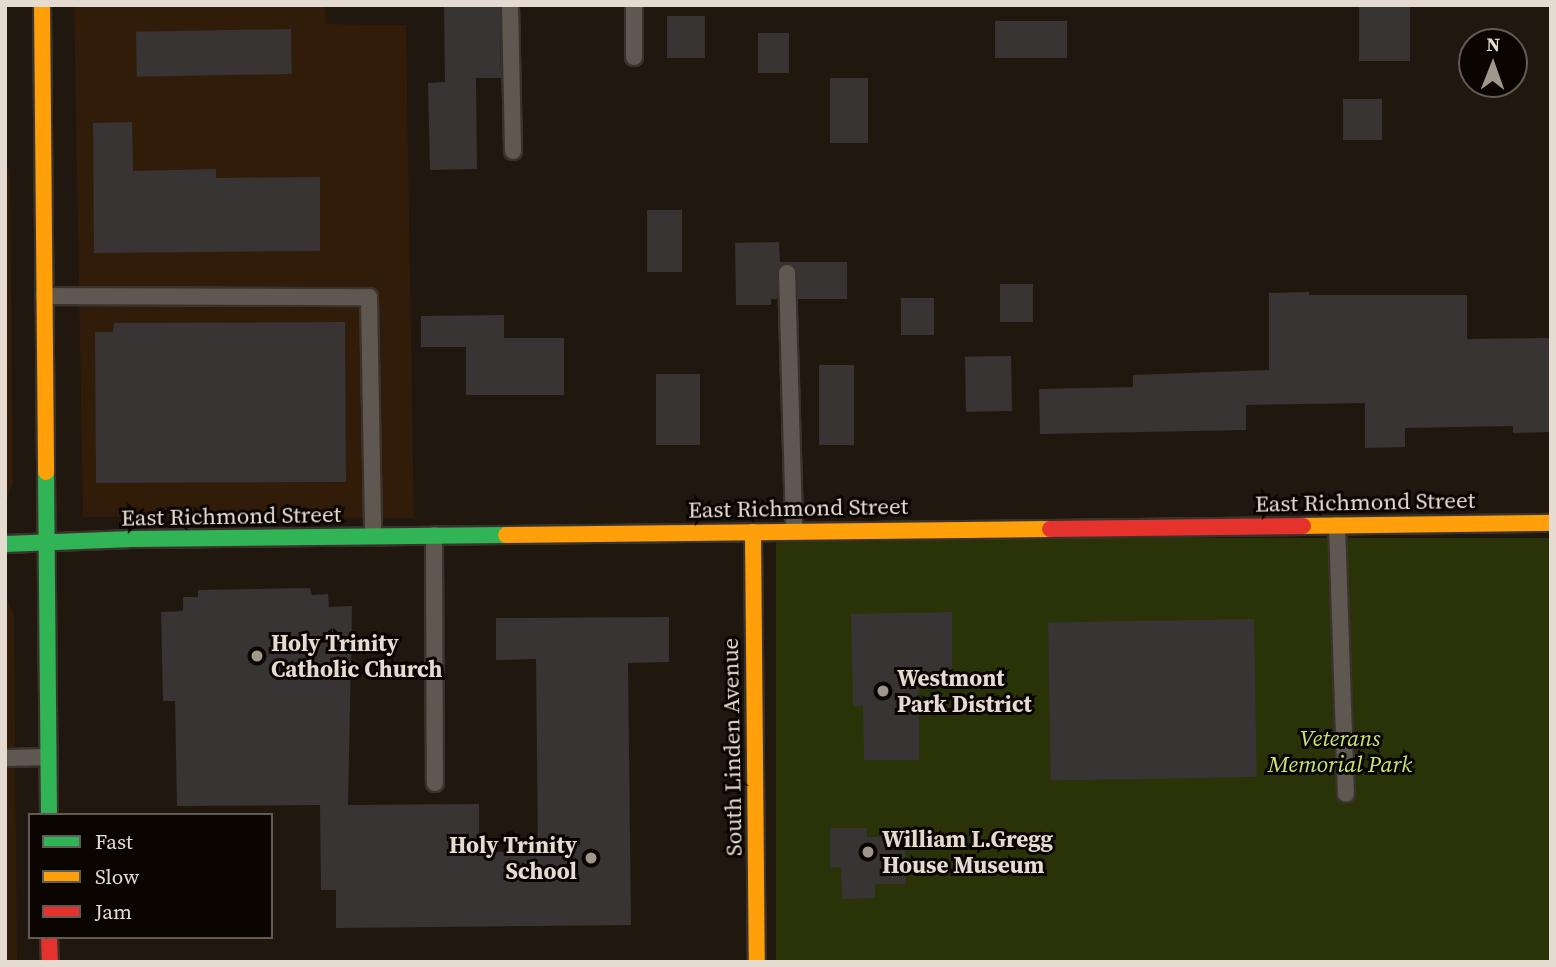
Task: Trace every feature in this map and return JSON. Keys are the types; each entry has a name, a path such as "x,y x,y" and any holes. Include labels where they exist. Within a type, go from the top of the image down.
{"street":[{"path":"42,5 49,813"},
{"name":"East Richmond Street","path":"5,544 132,539 1551,523"},
{"name":"South Linden Avenue","path":"753,532 757,962"},
{"path":"50,939 50,962"}],"lane":[{"path":"510,5 513,151"},
{"path":"634,5 634,57"},
{"path":"787,273 794,531"},
{"path":"44,296 369,297 373,536"},
{"path":"1338,525 1346,794"},
{"path":"434,535 435,783"},
{"path":"5,758 48,757"}],"shaded area":[{"path":"74,5 325,5 326,24 406,25 414,518 83,517"},
{"path":"5,169 10,169 13,483 5,506"},
{"path":"5,594 14,615 17,962 5,962"}],"green space":[{"name":"Veterans Memorial Park","path":"776,538 1551,538 1551,962 776,962"}],"building":[{"path":"444,5 500,5 501,78 476,78 477,169 430,170 428,83 445,82"},
{"path":"1359,5 1410,5 1410,61 1359,61"},
{"path":"667,16 705,16 705,58 667,58"},
{"path":"995,21 1067,21 1067,58 995,58"},
{"path":"291,29 292,74 137,77 136,32"},
{"path":"758,33 789,33 789,73 758,73"},
{"path":"830,78 868,78 868,143 830,143"},
{"path":"1343,99 1382,99 1382,140 1343,140"},
{"path":"132,122 133,171 216,169 216,178 320,177 320,251 94,253 93,123"},
{"path":"647,210 682,210 682,272 647,272"},
{"path":"779,242 780,262 847,262 847,299 798,299 796,268 786,263 778,269 777,299 771,299 771,305 736,305 735,243"},
{"path":"1000,284 1033,284 1033,322 1000,322"},
{"path":"1309,292 1309,295 1467,295 1467,339 1551,338 1551,432 1513,433 1513,426 1405,428 1405,447 1365,448 1365,403 1246,405 1246,430 1040,434 1039,389 1133,387 1133,375 1269,370 1269,293"},
{"path":"901,298 934,298 934,335 901,335"},
{"path":"504,315 504,338 564,338 564,395 466,395 466,347 421,347 421,316"},
{"path":"345,322 346,482 96,483 95,332 113,332 114,323"},
{"path":"1011,356 1012,411 966,412 965,357"},
{"path":"819,365 854,365 854,445 819,445"},
{"path":"656,374 700,374 700,445 656,445"},
{"path":"310,588 312,595 328,594 329,607 352,606 348,805 479,804 479,852 538,852 536,659 496,660 496,618 669,617 669,662 628,663 631,925 336,928 336,890 321,890 320,805 177,806 175,701 163,701 161,612 183,611 183,597 198,597 198,590"},
{"name":"Westmont Park District","path":"952,612 952,680 919,680 919,760 864,760 863,706 853,706 851,614"},
{"path":"1254,619 1257,777 1051,781 1048,623"},
{"name":"William L.Gregg House Museum","path":"830,828 867,828 867,837 905,836 906,884 875,884 875,898 842,899 841,867 830,868"}],"traffic: fast":[{"path":"46,472 49,813"},
{"path":"5,544 132,539 506,535"}],"traffic: slow":[{"path":"42,5 46,472"},
{"path":"1303,526 1551,523"},
{"path":"506,535 1050,529"},
{"path":"753,532 757,962"}],"traffic: jam":[{"path":"1050,529 1303,526"},
{"path":"49,939 50,962"}],"place":[{"name":"Holy Trinity Catholic Church","path":"257,656"},
{"name":"Westmont Park District","path":"883,691"},
{"name":"William L.Gregg House Museum","path":"868,852"},
{"name":"Holy Trinity School","path":"591,858"}]}
